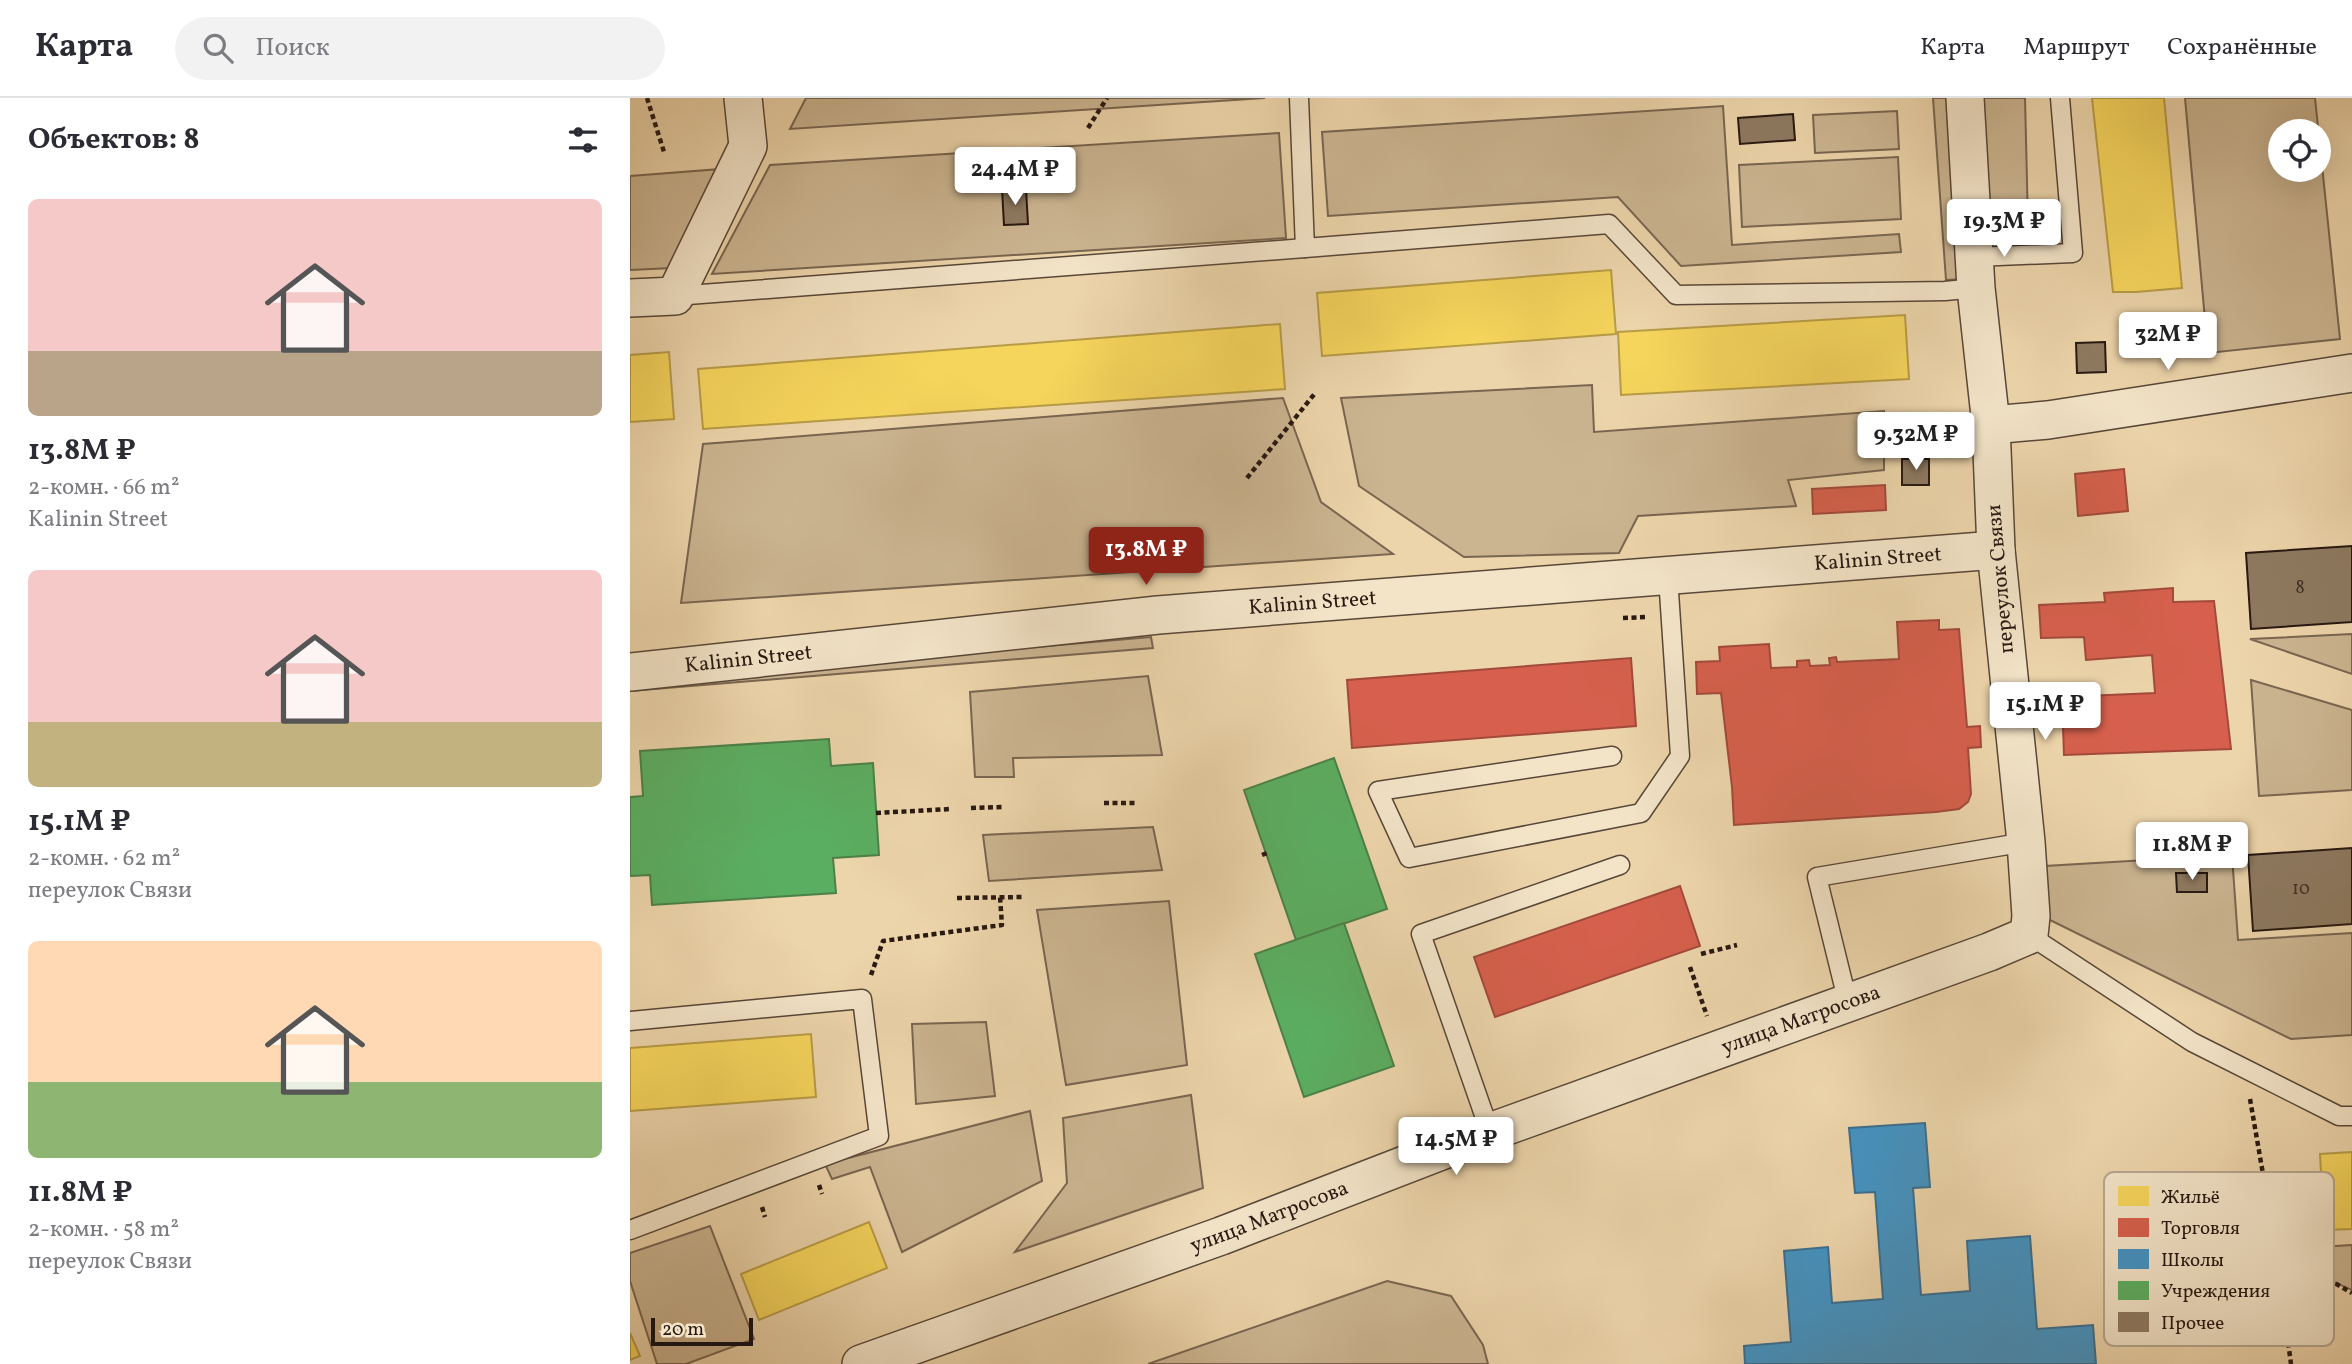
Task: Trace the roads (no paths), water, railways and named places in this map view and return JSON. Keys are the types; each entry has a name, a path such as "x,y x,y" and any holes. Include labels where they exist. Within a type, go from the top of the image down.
{"street":[{"path":"630,298 676,296 748,146 743,98"},
{"name":"переулок Связи","path":"1965,98 1975,273 1991,425 1996,550 2026,842 2031,916 2029,934"},
{"path":"1991,425 2048,420 2352,373"},
{"name":"Kalinin Street","path":"630,672 1158,615 1996,550"},
{"name":"улица Матросова","path":"860,1364 1221,1236 1490,1132 1989,951 2029,934"}],"lane":[{"path":"1299,98 1305,248"},
{"path":"676,296 1609,225 1676,295 1945,291 1975,273 2073,253 2060,98"},
{"path":"1612,756 1378,791 1409,858 1641,813 1680,756 1668,577"},
{"path":"1847,1003 1816,877 2026,842"},
{"path":"1490,1132 1421,934 1620,866"},
{"path":"2029,934 2192,1042 2339,1116 2352,1116"},
{"path":"630,1021 862,999 879,1136 630,1230"}]}
